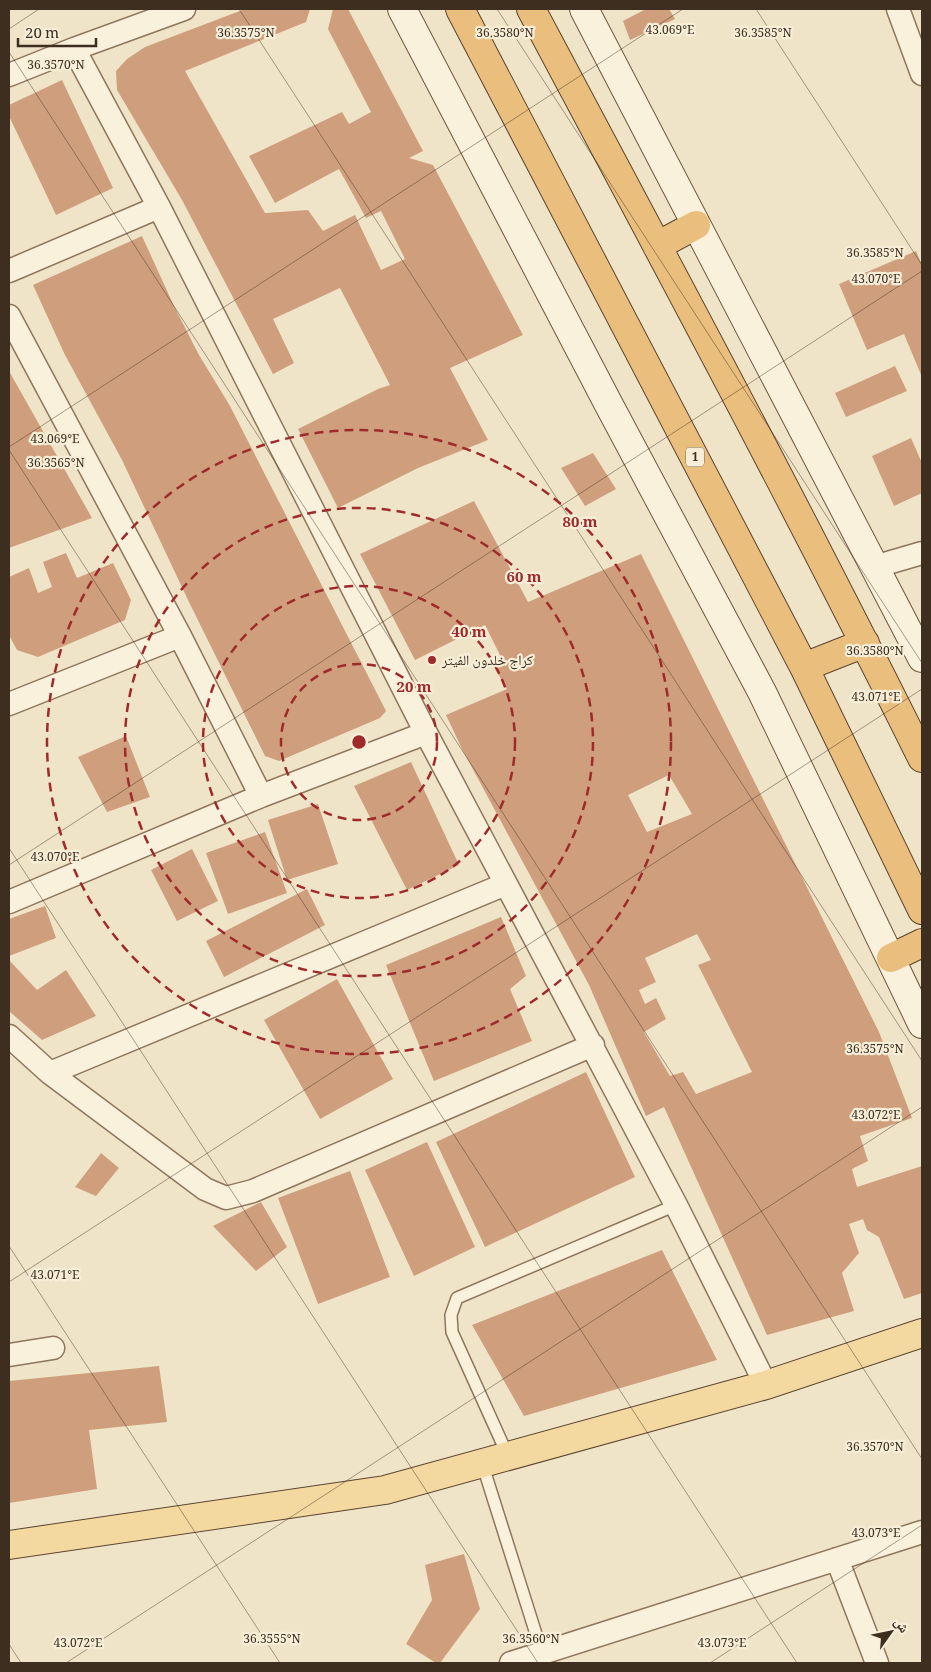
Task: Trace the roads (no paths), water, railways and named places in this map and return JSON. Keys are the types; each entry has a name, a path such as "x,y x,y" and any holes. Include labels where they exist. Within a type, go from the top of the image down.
{"highway":[{"name":"1","path":"460,9 804,667 922,910"},
{"path":"531,9 865,643 922,758"},
{"path":"657,246 696,224"},
{"path":"804,667 865,643"},
{"path":"891,958 922,943"}],"main road":[{"path":"402,9 609,405 762,692 922,1024"},
{"path":"584,9 922,658"},
{"path":"9,1545 385,1490 766,1385 922,1332"}],"street":[{"path":"9,75 184,9"},
{"path":"898,9 922,74"},
{"path":"74,49 159,207 426,733 593,1045 676,1205 766,1385"},
{"path":"9,271 159,207"},
{"path":"9,316 180,636 261,796"},
{"path":"874,566 922,554"},
{"path":"10,702 180,636"},
{"path":"9,902 261,796 426,733"},
{"path":"50,1073 506,884"},
{"path":"9,1036 50,1073 205,1189 226,1198 253,1191 593,1045"},
{"path":"9,1355 53,1348"},
{"path":"511,1663 922,1532"},
{"path":"837,1559 877,1663"}],"lane":[{"path":"508,1456 452,1332 451,1314 457,1298 676,1205"},
{"path":"482,1463 542,1653"}],"place":[{"name":"كراج خلدون الفيتر","path":"432,660"}]}
